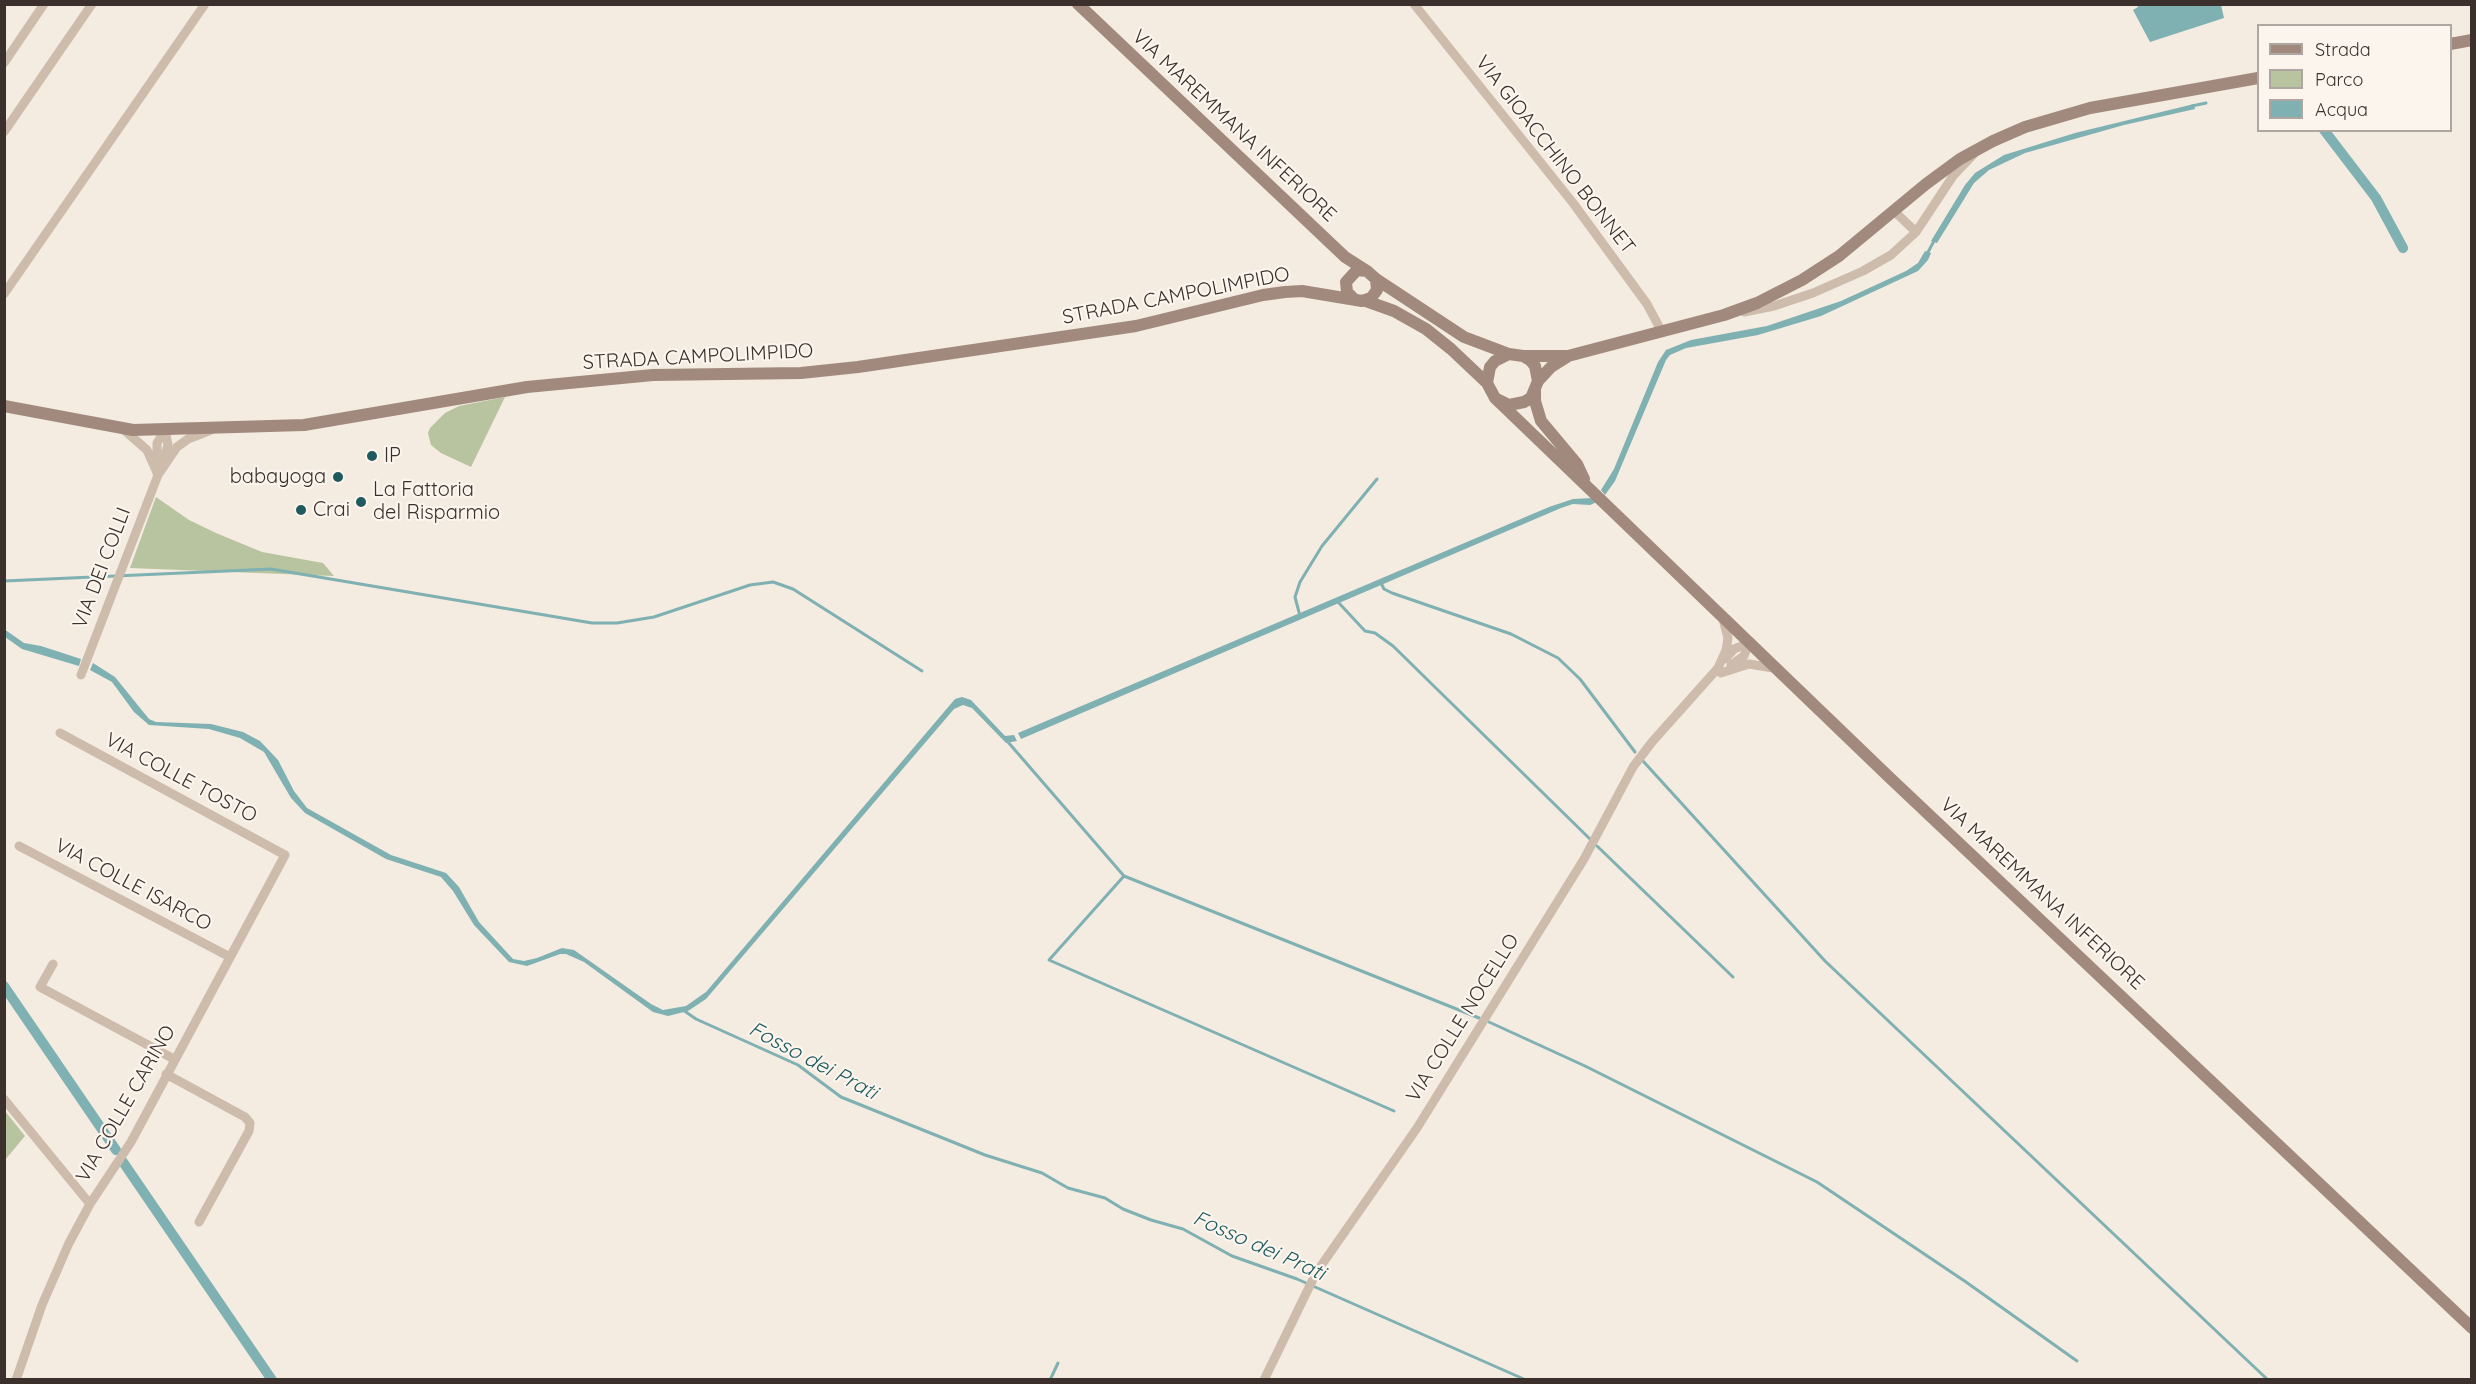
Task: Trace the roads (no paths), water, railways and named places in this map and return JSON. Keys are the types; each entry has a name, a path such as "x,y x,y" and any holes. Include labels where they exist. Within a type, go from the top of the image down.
{"main road":[{"name":"VIA MAREMMANA INFERIORE","path":"1078,4 1345,257 1356,262 1464,337 1509,354"},
{"path":"2452,44 2472,40"},
{"path":"1568,356 1551,367 1524,402 1517,405 1502,403 1495,398 1487,383 1490,367 1501,356 1509,354 1568,356 1724,315 1757,303 1821,268 1855,244 1942,172 1984,146 2025,127 2079,110 2257,78"},
{"path":"1302,291 1330,288 1349,277 1357,270 1372,275 1377,290 1360,300 1350,297 1346,287 1349,277 1345,257"},
{"name":"STRADA CAMPOLIMPIDO","path":"4,406 123,429 213,429 314,424 491,392 635,377 684,374 801,373 858,368 1129,328 1263,295 1302,291 1360,300 1394,311 1426,329 1487,383"},
{"path":"1523,356 1535,366 1537,386"},
{"name":"VIA MAREMMANA INFERIORE","path":"1537,386 1535,401 1541,421 1577,464 1587,486"},
{"name":"VIA MAREMMANA INFERIORE","path":"1495,398 1749,643 2472,1328"}],"street":[{"path":"4,63 44,4"},
{"path":"4,132 92,4"},
{"path":"4,294 205,4"},
{"name":"VIA GIOACCHINO BONNET","path":"1414,4 1573,203 1647,304 1662,332"},
{"path":"1724,315 1786,303 1846,279 1892,255 1916,232 1953,176 1984,146"},
{"path":"1894,211 1916,232"},
{"path":"123,429 147,450 158,475"},
{"name":"VIA DEI COLLI","path":"81,675 158,475 177,447 188,439 213,429"},
{"name":"VIA DEI COLLI","path":"158,475 156,448 165,430"},
{"path":"1719,671 1728,638 1721,615"},
{"path":"1719,671 1734,649 1749,643"},
{"path":"1719,671 1753,664 1769,666 1781,672"},
{"name":"VIA COLLE NOCELLO","path":"1264,1380 1313,1277 1423,1118 1584,859 1637,762 1652,742 1719,671"},
{"name":"VIA COLLE TOSTO","path":"60,734 285,855"},
{"name":"VIA COLLE ISARCO","path":"19,846 230,957"},
{"name":"VIA COLLE CARINO","path":"16,1380 51,1282 90,1204 131,1142 285,855"},
{"path":"52,964 40,987 174,1059"},
{"path":"166,1074 245,1117 250,1124 250,1129 199,1222"},
{"path":"4,1099 90,1204"}],"water":[{"path":"2137,5 2221,5 2224,18 2150,42 2133,10 2138,7"},
{"path":"2194,104 2195,109 2124,125 2025,153 1989,170 1974,183 1937,243 1931,241 1965,185 1975,173 2004,155 2075,133"},
{"path":"1925,251 1931,253 1918,271 1821,316 1758,335 1686,348 1670,355 1615,481 1605,495 1601,490 1614,469 1658,362 1666,350 1691,340 1767,326 1841,301 1906,271 1918,263"},
{"path":"1593,498 1597,502 1590,505 1573,504 1561,508 1021,739 1018,733 1549,507 1573,499"},
{"path":"4,629 24,643 81,659 79,666 22,649 5,637"},
{"path":"93,663 115,677 149,719 156,722 211,724 243,732 260,741 278,760 294,791 307,808 391,855 446,873 459,887 479,922 513,959 524,961 562,948 574,950 663,1010 686,1006 706,992 955,699 962,697 971,700 1005,736 1014,735 1017,741 1006,743 972,708 963,705 954,709 706,999 688,1011 668,1016 653,1012 584,962 566,954 527,966 509,962 474,925 453,891 441,877 386,859 305,813 291,798 264,752 240,738 209,729 149,725 134,712 112,682 90,670"}],"waterway":[{"path":"2192,106 2206,103"},
{"path":"2326,132 2376,198 2403,248"},
{"path":"1927,254 1935,239"},
{"path":"1300,616 1295,597 1300,582 1322,546 1377,479"},
{"path":"4,581 271,569 592,623 617,623 654,617 750,585 773,582 793,589 922,671"},
{"path":"1381,583 1384,589 1392,593 1511,634 1558,658 1580,679 1635,752"},
{"path":"1338,602 1365,631 1375,633 1393,646 1591,840"},
{"path":"1008,742 1124,876 1479,1018"},
{"path":"1643,761 1825,961 2268,1380"},
{"path":"1597,846 1733,977"},
{"path":"1124,876 1049,960 1394,1111"},
{"path":"4,986 116,1150"},
{"name":"Fosso dei Prati","path":"683,1010 696,1019 798,1065 841,1097 985,1155 1042,1173 1068,1188 1105,1198 1123,1209 1183,1229 1232,1256 1297,1279 1526,1380"},
{"path":"1489,1022 1585,1066 1817,1182 1966,1282 2077,1361"},
{"path":"123,1162 272,1380"},
{"path":"1050,1380 1058,1363"}],"place":[{"name":"IP","path":"372,456"},
{"name":"babayoga","path":"338,477"},
{"name":"La Fattoria del Risparmio","path":"361,502"},
{"name":"Crai","path":"301,510"}]}
